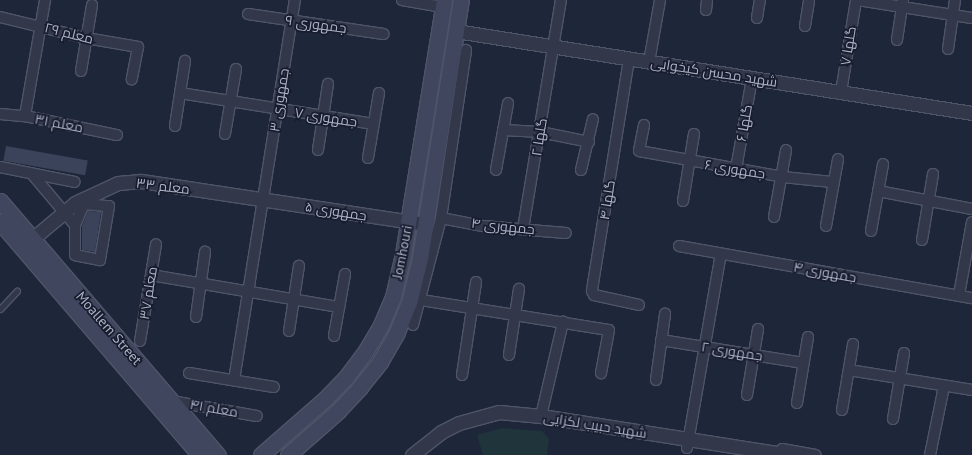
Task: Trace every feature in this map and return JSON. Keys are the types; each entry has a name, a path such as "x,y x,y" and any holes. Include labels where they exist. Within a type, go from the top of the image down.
{"main road":[{"name":"Jomhouri","path":"288,455 338,411 380,362 397,332 410,299 425,224 440,173 456,31 461,0"},
{"name":"Jomhouri","path":"261,455 326,398 365,352 381,325 393,297 408,222 443,4"},
{"name":"Moallem Street","path":"0,200 27,243 200,455"},
{"name":"Moallem Street","path":"0,223 27,243 172,401 218,455"}],"street":[{"path":"25,116 44,0"},
{"name":"جمهوری ۳","path":"234,380 295,0"},
{"path":"402,0 443,4"},
{"name":"گلها ۲","path":"523,229 540,132 552,44 561,0"},
{"path":"649,62 660,0"},
{"path":"757,18 760,0"},
{"path":"805,26 809,0"},
{"path":"857,0 903,4 972,18"},
{"name":"گلها ۷","path":"841,92 857,0"},
{"path":"948,49 955,0"},
{"path":"897,40 903,4"},
{"path":"81,71 92,5"},
{"name":"جمهوری ۹","path":"248,14 384,34"},
{"name":"معلم ۲۹","path":"0,17 40,25 86,38 138,47 132,80"},
{"name":"شهید محسن کیخوایی","path":"456,31 552,44 629,59 972,113"},
{"path":"413,325 421,300 441,218 440,173 466,50"},
{"name":"گلها ۴","path":"629,59 592,291 594,295 639,305"},
{"path":"175,126 185,61"},
{"path":"225,134 236,69"},
{"name":"گلها ۶","path":"736,169 752,78"},
{"path":"318,150 328,84"},
{"path":"368,158 379,93"},
{"name":"جمهوری ۷","path":"180,94 374,124"},
{"path":"496,170 508,103"},
{"name":"معلم ۳۱","path":"0,114 25,116 117,135"},
{"path":"581,170 589,142 592,119"},
{"name":"جمهوری ۶","path":"644,125 639,151 690,162 783,177 832,182"},
{"path":"503,130 540,132 589,142"},
{"path":"683,200 694,134"},
{"path":"774,217 783,177 786,150"},
{"path":"826,226 832,182 838,159"},
{"path":"871,231 883,164"},
{"path":"0,167 75,182"},
{"path":"32,174 63,213 75,225 75,255 100,260 109,206 84,204 75,225"},
{"path":"922,240 933,174"},
{"name":"معلم ۳۳","path":"27,243 63,213 97,191 118,182 141,181 263,200"},
{"path":"878,191 972,209"},
{"name":"جمهوری ۵","path":"263,200 425,224"},
{"name":"جمهوری ۴","path":"441,218 483,226 566,233"},
{"path":"959,295 972,222"},
{"name":"معلم ۳۷","path":"140,341 156,244"},
{"name":"جمهوری ۴","path":"679,246 972,298"},
{"path":"196,317 205,252"},
{"path":"721,254 706,347 688,440 816,455"},
{"path":"289,331 299,266"},
{"path":"334,336 344,274"},
{"path":"150,275 339,307"},
{"path":"462,375 476,282"},
{"path":"508,355 519,289"},
{"path":"421,300 473,307 609,330 601,373"},
{"path":"656,380 665,314"},
{"path":"541,416 563,322"},
{"path":"746,395 758,329"},
{"path":"797,403 808,337"},
{"name":"جمهوری ۲","path":"661,340 803,363"},
{"path":"842,410 853,344"},
{"path":"893,419 904,353"},
{"path":"849,370 972,390"},
{"path":"189,373 274,387"},
{"path":"930,455 944,386"},
{"name":"معلم ۴۱","path":"172,401 257,416"},
{"name":"شهید حبیب لکزایی","path":"412,455 441,432 478,417 499,412 541,416 555,423"},
{"name":"شهید حبیب لکزایی","path":"425,455 446,440 480,425 500,421 555,423 789,455"},
{"name":"شهید حبیب لکزایی","path":"688,440 733,455"}],"lane":[{"path":"0,309 17,291"}],"shaded area":[{"path":"502,428 542,431 549,439 547,455 483,455 477,435"}],"building":[{"path":"6,146 88,160 85,175 3,161"},
{"path":"88,211 101,212 95,252 82,250 82,226"}]}
